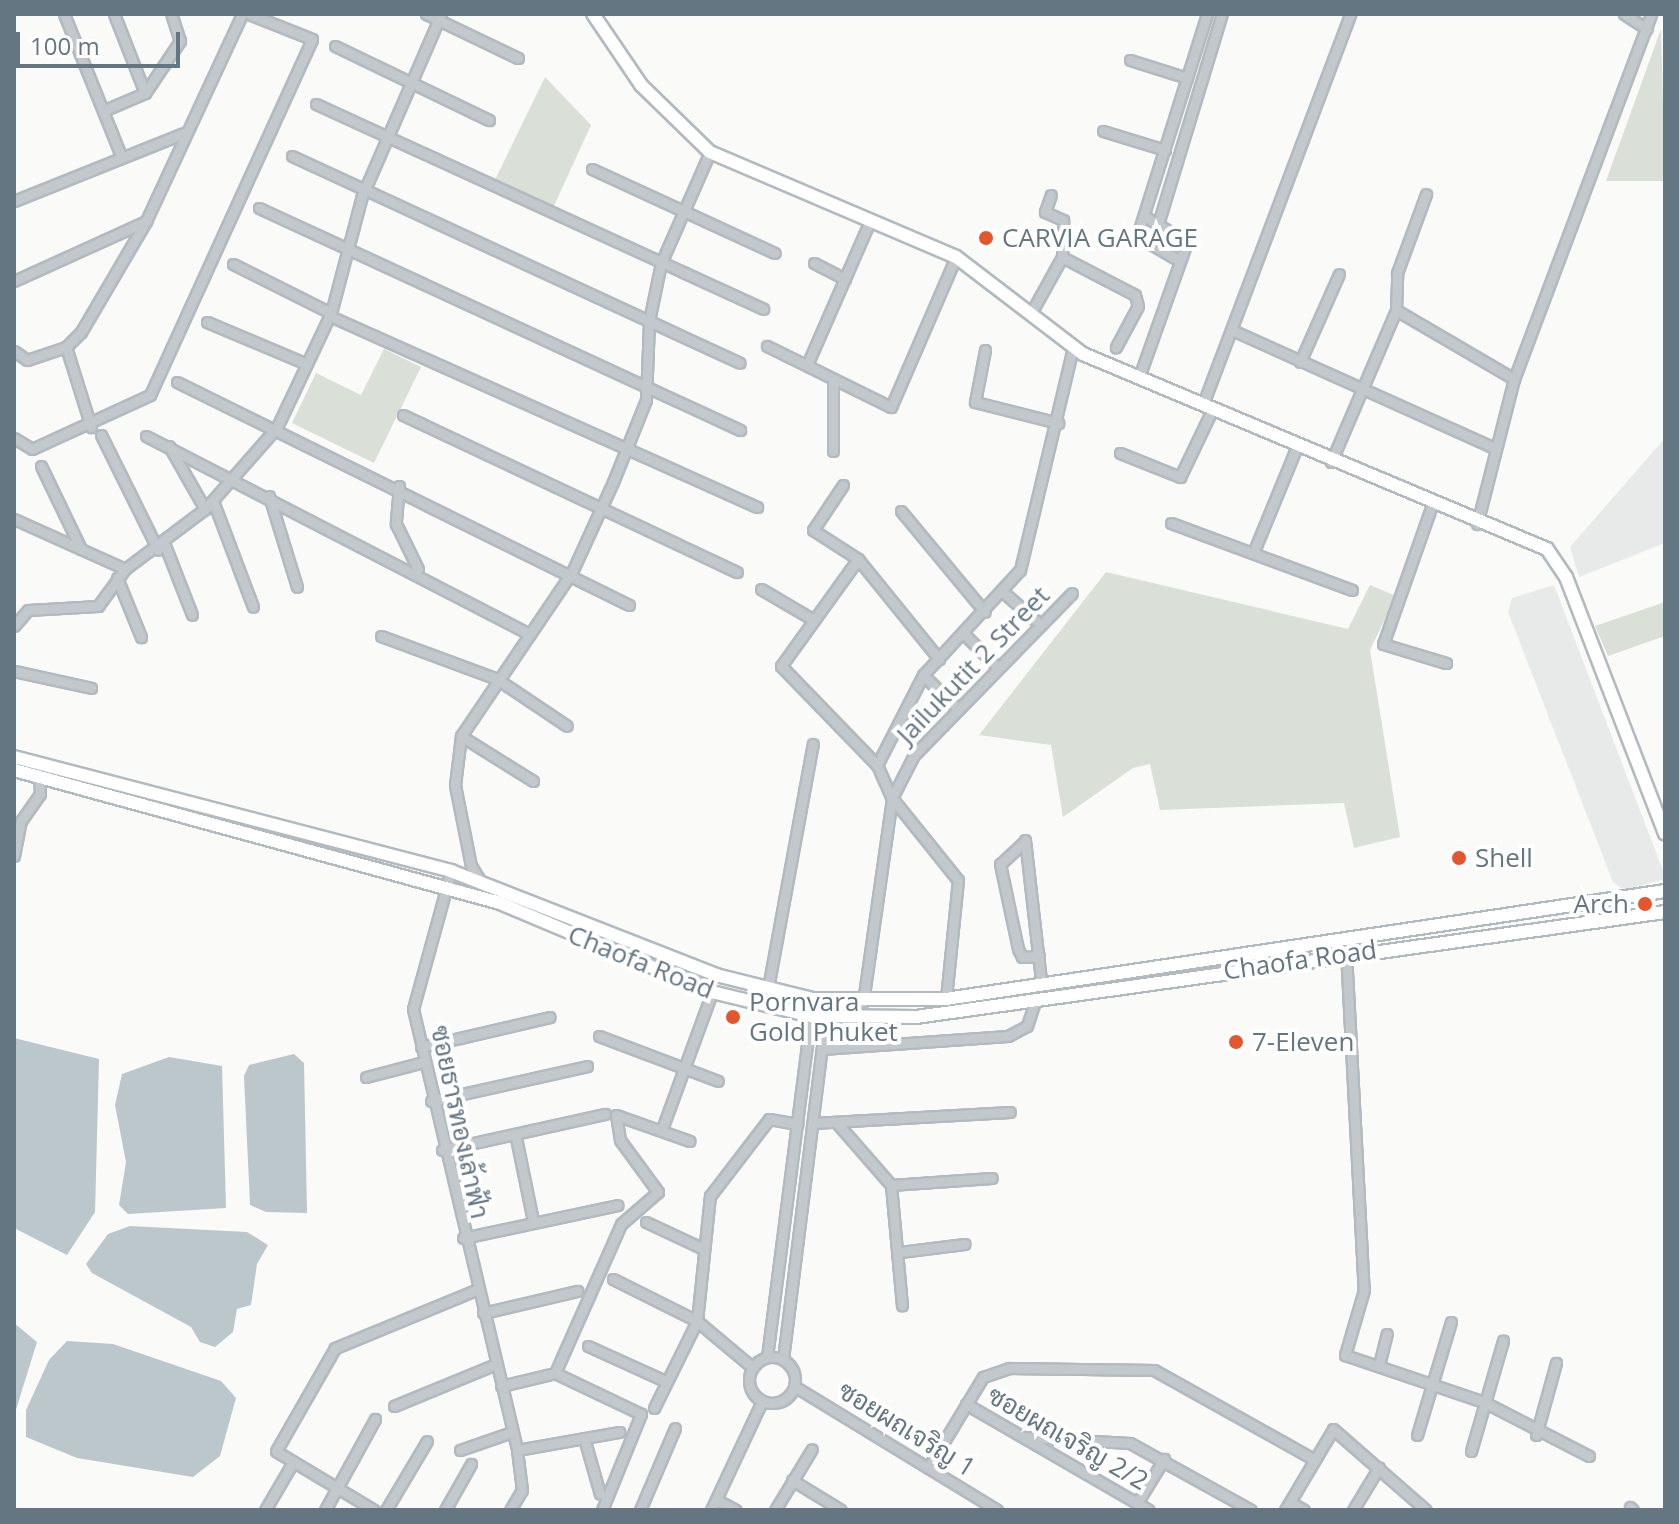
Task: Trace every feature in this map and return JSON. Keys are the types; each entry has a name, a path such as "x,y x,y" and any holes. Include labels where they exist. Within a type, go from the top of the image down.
{"main road":[{"path":"593,14 641,85 710,152 956,257 1073,347 1331,462 1477,524 1547,549 1566,577 1665,834"},
{"name":"Chaofa Road","path":"14,757 451,871 768,988 813,999 863,1002 946,999 1041,981 1665,891"},
{"name":"Chaofa Road","path":"14,770 446,888 712,992 811,1016 916,1017 1346,952 1665,912"}],"street":[{"path":"64,14 122,158"},
{"path":"114,14 145,93"},
{"path":"105,110 145,93 180,41 171,14"},
{"path":"14,351 27,360 66,347 146,221 184,133 242,14"},
{"path":"14,438 32,449 91,427 150,395 312,39 249,14"},
{"path":"426,14 440,17 518,58"},
{"path":"1180,261 1137,236 1207,14"},
{"path":"1158,224 1222,14"},
{"path":"1120,453 1180,477 1350,14"},
{"path":"1624,14 1647,29"},
{"path":"1477,524 1514,379 1651,14"},
{"path":"14,626 28,610 98,606 125,569 161,546 209,505 277,427 331,314 365,190 440,17"},
{"path":"335,46 489,120"},
{"path":"1130,60 1187,78"},
{"path":"316,104 763,309"},
{"path":"1103,131 1165,150"},
{"path":"14,201 184,133"},
{"path":"481,882 471,866 455,785 461,736 572,572 600,508 647,387 649,321 661,263 710,152"},
{"path":"292,156 739,363"},
{"path":"592,169 775,253"},
{"path":"1331,462 1364,391 1396,310 1397,273 1426,194"},
{"path":"1031,313 1062,257 1063,220 1045,212 1051,195"},
{"path":"259,208 740,430"},
{"path":"1139,377 1187,242 1144,216"},
{"path":"14,281 146,221"},
{"path":"807,365 870,221"},
{"path":"767,346 891,407 956,257"},
{"path":"1062,257 1135,295 1138,306 1116,347"},
{"path":"814,263 845,279"},
{"path":"233,264 331,314 623,451 757,507"},
{"path":"1300,362 1339,274"},
{"path":"1396,310 1514,379"},
{"path":"207,322 307,364"},
{"path":"1232,330 1495,448"},
{"path":"66,347 91,427"},
{"path":"877,765 923,675 985,612 1020,570 1058,423 1073,347"},
{"path":"985,350 975,402 1058,423"},
{"path":"833,379 833,451"},
{"path":"177,382 399,486 572,572 629,605"},
{"path":"403,415 737,572"},
{"path":"101,435 161,546 192,615"},
{"path":"146,436 236,476 269,496 419,570"},
{"path":"169,446 209,505 253,607"},
{"path":"1254,551 1297,446"},
{"path":"41,466 81,549"},
{"path":"843,485 813,530 858,559 939,659"},
{"path":"399,486 396,524 419,570 435,586 530,634"},
{"path":"269,496 297,587"},
{"path":"1432,505 1383,644 1446,663"},
{"path":"901,511 985,612"},
{"path":"14,519 125,569"},
{"path":"1171,523 1254,551 1352,590"},
{"path":"858,559 781,666 877,765 892,798 958,880 946,999"},
{"path":"117,578 141,637"},
{"path":"761,589 812,619"},
{"path":"1003,592 1041,625"},
{"name":"Jailukutit 2 Street","path":"863,1002 892,798 914,755 1072,593"},
{"path":"964,634 998,668"},
{"path":"381,636 497,679 567,726"},
{"path":"14,671 91,688"},
{"path":"923,675 958,709"},
{"path":"461,736 533,781"},
{"path":"768,988 813,744"},
{"path":"14,856 21,821 40,794 39,777"},
{"path":"1039,956 1022,957 1018,949 1000,864 1024,839 1039,956 1041,981"},
{"name":"ซอยธารทองเล้าฟ้า","path":"451,871 413,1009 442,1150 517,1450 522,1490 510,1510"},
{"path":"1346,952 1364,1290 1345,1355 1484,1402 1520,1417 1536,1435 1589,1456"},
{"path":"662,1129 712,992"},
{"path":"767,1357 813,999"},
{"path":"752,1367 751,1390 762,1401 785,1399 794,1386 783,1359 828,1000"},
{"path":"822,1049 1008,1036 1027,1026 1035,1001"},
{"path":"421,1047 550,1017"},
{"path":"599,1036 718,1081"},
{"path":"366,1077 424,1062"},
{"path":"431,1101 587,1066"},
{"path":"813,1123 1010,1112"},
{"path":"442,1150 516,1138 605,1114"},
{"path":"602,1510 641,1414 555,1373 621,1224 658,1192 620,1140 616,1115 690,1141"},
{"path":"654,1408 697,1321 710,1196 769,1119 798,1124"},
{"path":"836,1122 891,1185 900,1252 902,1305"},
{"path":"516,1138 533,1221"},
{"path":"891,1185 992,1178"},
{"path":"463,1238 618,1205"},
{"path":"646,1222 704,1249"},
{"path":"900,1252 965,1244"},
{"path":"613,1279 697,1321 752,1367"},
{"path":"374,1510 276,1451 335,1348 476,1290"},
{"path":"483,1313 577,1291"},
{"path":"1417,1435 1451,1322"},
{"path":"1379,1365 1387,1334"},
{"path":"1471,1451 1503,1341"},
{"path":"588,1346 665,1381"},
{"path":"752,1367 767,1357 783,1359"},
{"path":"1536,1435 1556,1363"},
{"path":"394,1406 496,1364"},
{"path":"928,1468 983,1377 1009,1368 1154,1370 1315,1460"},
{"path":"501,1386 551,1374"},
{"name":"ซอยผถเจริญ 1","path":"794,1386 997,1510"},
{"path":"711,1510 762,1401"},
{"name":"ซอยผถเจริญ 2/2","path":"966,1404 1149,1510"},
{"path":"325,1510 375,1419"},
{"path":"640,1510 675,1428"},
{"path":"1304,1510 1288,1506 1333,1429 1379,1467 1420,1508"},
{"path":"460,1450 512,1432"},
{"path":"517,1450 619,1432"},
{"path":"1024,1437 1130,1443 1164,1459 1251,1510"},
{"path":"584,1438 600,1494"},
{"path":"386,1510 427,1441"},
{"path":"775,1510 812,1449"},
{"path":"1137,1503 1164,1459"},
{"path":"265,1510 293,1462"},
{"path":"445,1510 471,1464"},
{"path":"1353,1510 1379,1467"},
{"path":"792,1480 841,1510"},
{"path":"717,1500 736,1510"}],"shaded area":[{"path":"1661,29 1665,181 1606,181"},
{"path":"545,77 591,125 553,208 495,180"},
{"path":"384,349 421,367 374,463 292,423 316,373 361,395"},
{"path":"1665,438 1665,543 1579,577 1570,547"},
{"path":"1106,572 1348,629 1370,585 1396,596 1370,650 1400,837 1354,848 1344,803 1160,810 1150,764 1133,768 1063,817 1051,745 979,735"},
{"path":"1554,585 1665,879 1624,890 1613,882 1508,612 1512,598"},
{"path":"1665,602 1665,636 1608,656 1595,626"},
{"path":"14,1038 99,1059 95,1212 67,1255 14,1228"},
{"path":"294,1054 304,1063 307,1213 266,1212 250,1205 244,1076 249,1065"},
{"path":"169,1057 222,1066 226,1208 128,1214 119,1205 126,1162 115,1105 122,1074"},
{"path":"130,1226 247,1232 268,1245 257,1264 251,1305 237,1309 233,1332 215,1347 200,1342 191,1327 92,1273 86,1264 108,1234"},
{"path":"14,1323 37,1342 14,1416"},
{"path":"67,1341 113,1344 221,1381 236,1398 220,1456 193,1477 77,1458 26,1437 26,1410 49,1360"}],"place":[{"name":"CARVIA GARAGE","path":"986,238"},
{"name":"Shell","path":"1459,858"},
{"name":"Arch","path":"1645,904"},
{"name":"Pornvara Gold Phuket","path":"733,1017"},
{"name":"7-Eleven","path":"1236,1042"}]}
